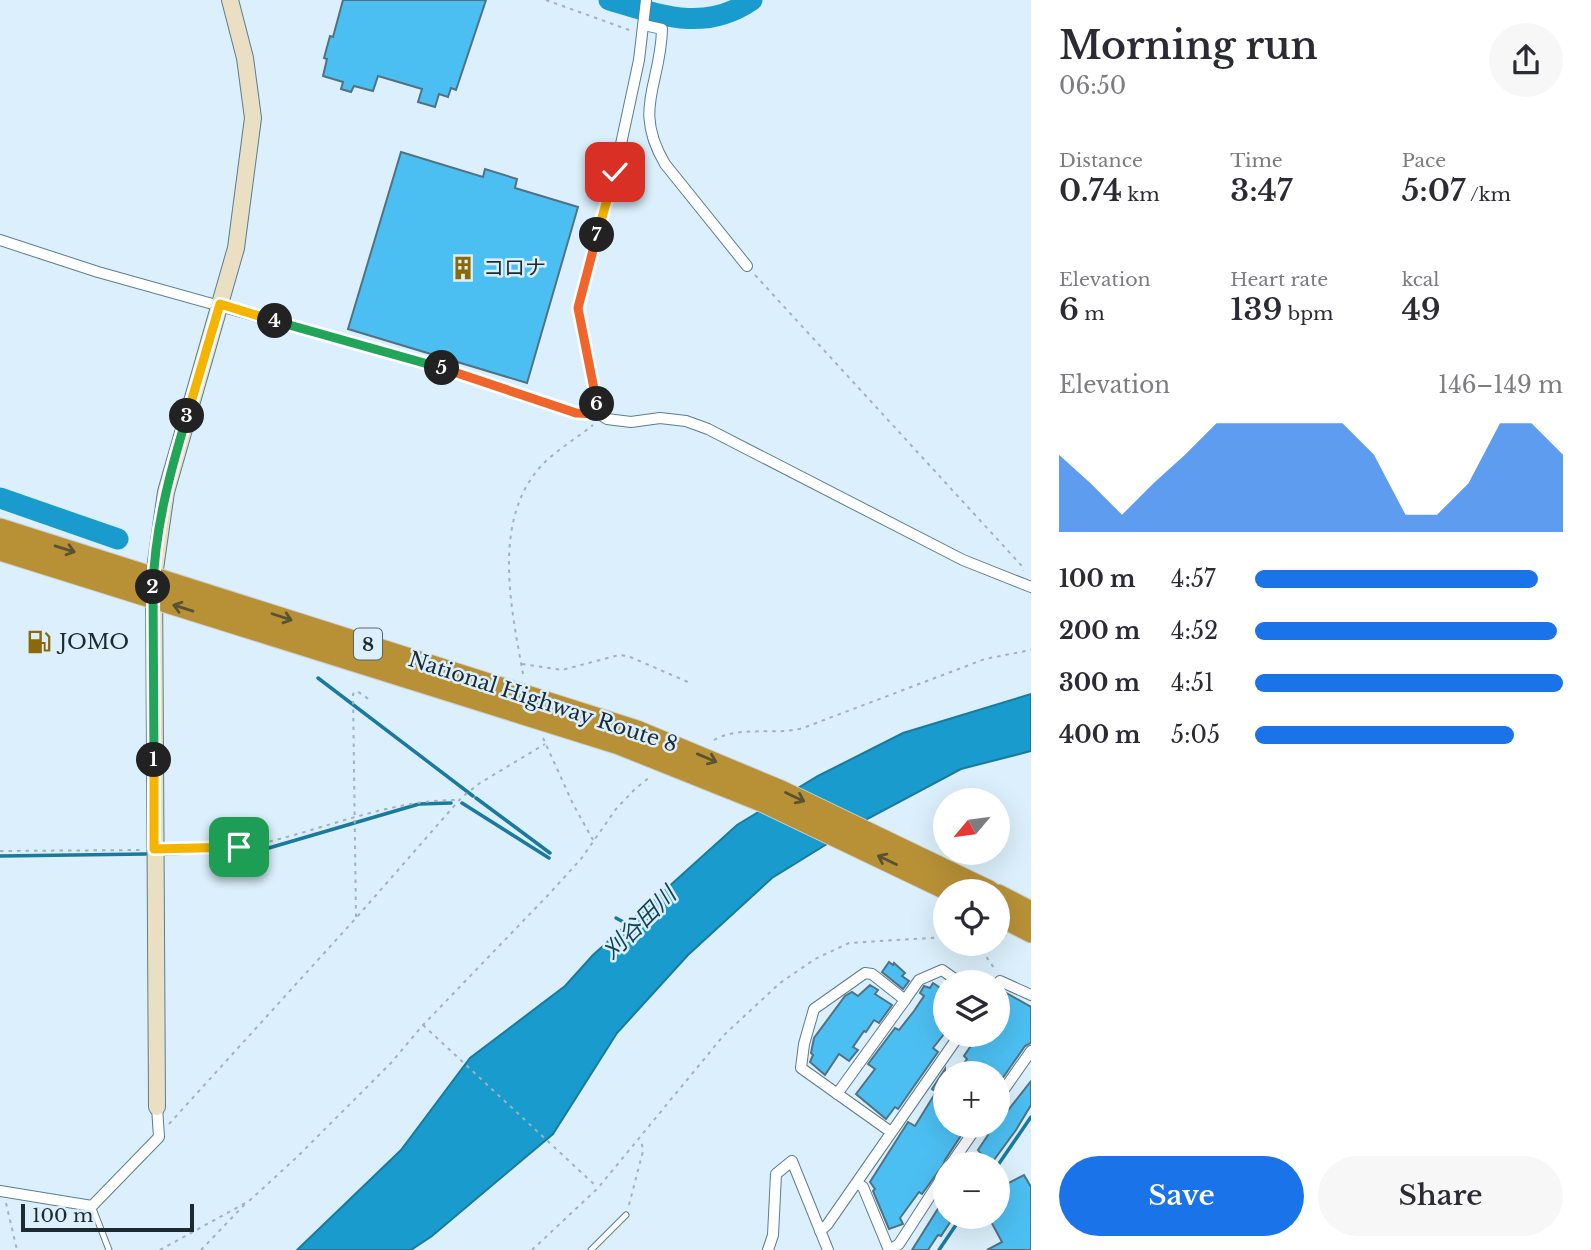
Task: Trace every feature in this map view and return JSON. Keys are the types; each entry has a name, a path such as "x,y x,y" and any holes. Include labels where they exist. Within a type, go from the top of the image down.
{"highway":[{"name":"National Highway Route 8","path":"0,529 589,715 733,769 965,879"},
{"name":"National Highway Route 8","path":"0,550 620,744 714,780 933,882"},
{"path":"1010,901 1031,912"},
{"path":"1010,921 1031,932"}],"street":[{"path":"2,1194 92,1206 159,1138 154,849 154,576 166,492 236,248 253,118 246,58 230,0"},
{"path":"599,414 578,308 615,172 644,27 646,0"},
{"path":"644,27 662,29 648,109 649,129 656,148 665,164 747,266"},
{"path":"0,240 98,272 449,370 576,413 599,414 607,419 631,422 660,418 686,421 708,429 963,560 1029,587"},
{"path":"891,1132 802,1068 814,1009 865,974 872,974 905,1000"},
{"path":"838,1094 919,980 933,974"},
{"path":"1010,987 1031,995"},
{"path":"820,1231 857,1183 951,1047"},
{"path":"1010,1081 1031,1051"},
{"path":"768,1250 773,1235 776,1174 792,1161 828,1250"},
{"path":"857,1183 863,1187 890,1250 899,1244 933,1192"}],"lane":[{"path":"92,1206 97,1212 109,1250"},
{"path":"592,1250 626,1215"}],"path":[{"path":"545,0 644,27"},
{"path":"747,266 1021,565 1029,587"},
{"path":"523,674 510,600 509,574 514,525 531,481 545,462 593,425 599,414"},
{"path":"714,740 737,732 787,732 803,728 985,659 1031,650"},
{"path":"522,664 562,670 619,655 628,656 688,682"},
{"path":"356,918 353,694 357,691 370,700"},
{"path":"542,736 582,823 594,841"},
{"path":"159,1138 176,1114 356,918 460,798 545,744"},
{"path":"201,1250 391,1063 423,1025 550,894 626,799 652,775"},
{"path":"0,851 154,849 259,844 354,816 416,802 460,798"},
{"path":"532,1250 598,1188 724,1035 772,989 815,959 849,943 933,938"},
{"path":"423,1025 598,1188"},
{"path":"626,1215 643,1151 641,1138"},
{"path":"2,1194 17,1250"},
{"path":"160,1250 249,1200"}],"water":[{"name":"刈谷田川","path":"1031,694 1031,751 961,769 869,818 772,878 688,955 617,1033 553,1134 432,1236 411,1250 297,1250 401,1150 470,1058 565,986 593,955 737,825 818,776 903,733"}],"building":[{"path":"343,0 486,0 456,90 451,88 448,97 439,94 435,107 418,102 422,89 378,76 373,91 354,86 351,92 341,89 343,82 323,76 327,59 324,58"},
{"name":"コロナ","path":"401,152 483,177 485,169 517,179 515,188 578,207 527,383 348,329"},
{"path":"889,962 905,973 902,976 909,981 903,989 882,972"},
{"path":"933,983 933,1048 938,1052 898,1109 895,1107 886,1119 856,1094 875,1069 868,1064 895,1028 899,1030 914,1011 924,996 920,993 924,986 930,988"},
{"path":"870,985 878,990 875,994 892,1005 879,1023 874,1020 866,1032 864,1031 853,1047 858,1050 849,1061 839,1054 825,1075 810,1062 814,1038 845,996 852,992 858,996"},
{"path":"1010,995 1031,1007 1031,1043 1025,1046 1010,1068 1010,1061 965,1061 964,1056 970,1047 1010,1047"},
{"path":"1031,1081 1031,1105 1016,1130 1000,1152 980,1152 978,1150 986,1138 1010,1138 1010,1108"},
{"path":"933,1097 933,1138 959,1138 950,1152 933,1152 933,1179 922,1194 919,1192 900,1218 903,1224 889,1229 870,1182 908,1122 915,1126"},
{"path":"1024,1175 1031,1187 1031,1250 987,1250 1002,1242 995,1229 1010,1229 1010,1182"},
{"path":"933,1217 933,1229 946,1229 928,1250 912,1250"}],"waterway":[{"path":"609,0 682,18 717,16 752,0"},
{"path":"0,498 118,539"},
{"path":"318,678 473,796"},
{"path":"476,798 550,853"},
{"path":"165,854 262,850 419,804 451,803"},
{"path":"462,803 549,858"},
{"path":"0,856 146,854"},
{"name":"刈谷田川","path":"616,918 629,925"},
{"path":"1007,1152 1031,1117"},
{"path":"939,1250 953,1229"}],"place":[{"name":"コロナ","path":"463,268"},
{"name":"JOMO","path":"39,642"}],"route":[{"path":"239,847 154,849 153,599 158,536 177,448 220,304 449,370 576,413 599,414 578,308 615,172"}]}
